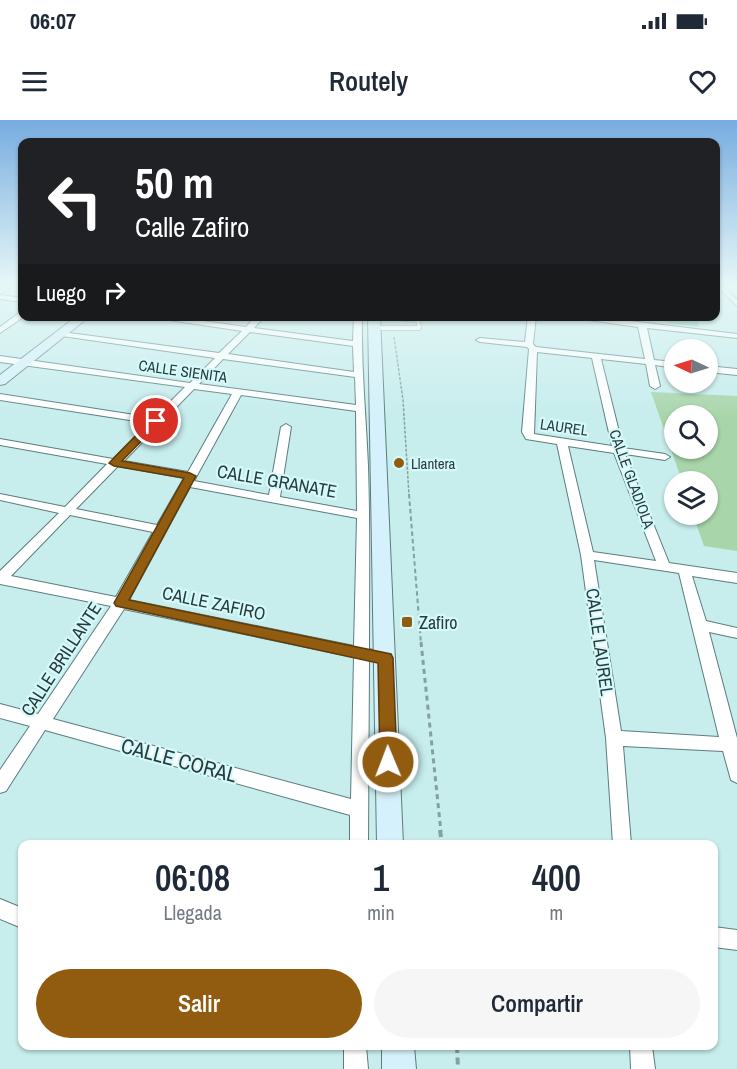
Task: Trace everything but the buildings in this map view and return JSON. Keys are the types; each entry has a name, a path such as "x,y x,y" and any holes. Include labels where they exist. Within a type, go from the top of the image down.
{"main road":[{"path":"0,381 68,329"},
{"path":"374,329 366,356 386,658 390,840"},
{"path":"380,840 389,814"},
{"path":"398,1050 399,1069"}],"street":[{"path":"243,329 357,344"},
{"path":"358,329 357,344 366,356 360,375 363,584 359,840"},
{"path":"531,347 532,329"},
{"path":"643,329 655,386"},
{"path":"679,329 737,336"},
{"path":"0,579 248,330"},
{"path":"62,334 360,375"},
{"path":"480,340 664,364"},
{"name":"LAUREL","path":"531,347 527,432 530,438 664,457"},
{"name":"CALLE GLADIOLA","path":"596,357 618,450 664,566"},
{"name":"CALLE SIENITA","path":"0,359 237,394 361,409"},
{"path":"718,370 737,372"},
{"name":"CALLE BRILLANTE","path":"0,785 120,603 237,394"},
{"path":"0,397 156,421"},
{"path":"274,498 286,428"},
{"name":"CALLE GRANATE","path":"0,442 114,463 361,515"},
{"name":"CALLE LAUREL","path":"562,443 588,555 614,738 622,840"},
{"path":"0,497 161,530"},
{"path":"588,555 737,578"},
{"path":"684,569 733,745 737,775"},
{"name":"CALLE ZAFIRO","path":"0,579 386,658"},
{"path":"700,625 737,633"},
{"name":"CALLE CORAL","path":"0,711 358,809"},
{"path":"360,717 387,717"},
{"path":"614,738 733,745"},
{"path":"0,909 18,916"},
{"path":"718,938 737,940"},
{"path":"355,1050 356,1069"},
{"path":"642,1050 644,1069"}],"path":[{"path":"379,329 403,398 405,461 430,751 441,840"},
{"path":"457,1050 458,1069"}],"green space":[{"path":"651,392 737,396 737,551 704,546 697,525 718,525 718,471 679,471 674,459 718,459 718,405 664,405 664,429"}],"place":[{"name":"Llantera","path":"399,463"},
{"name":"Zafiro","path":"407,622"}],"route":[{"path":"156,421 114,463 190,476 120,603 386,658 388,762"}]}
